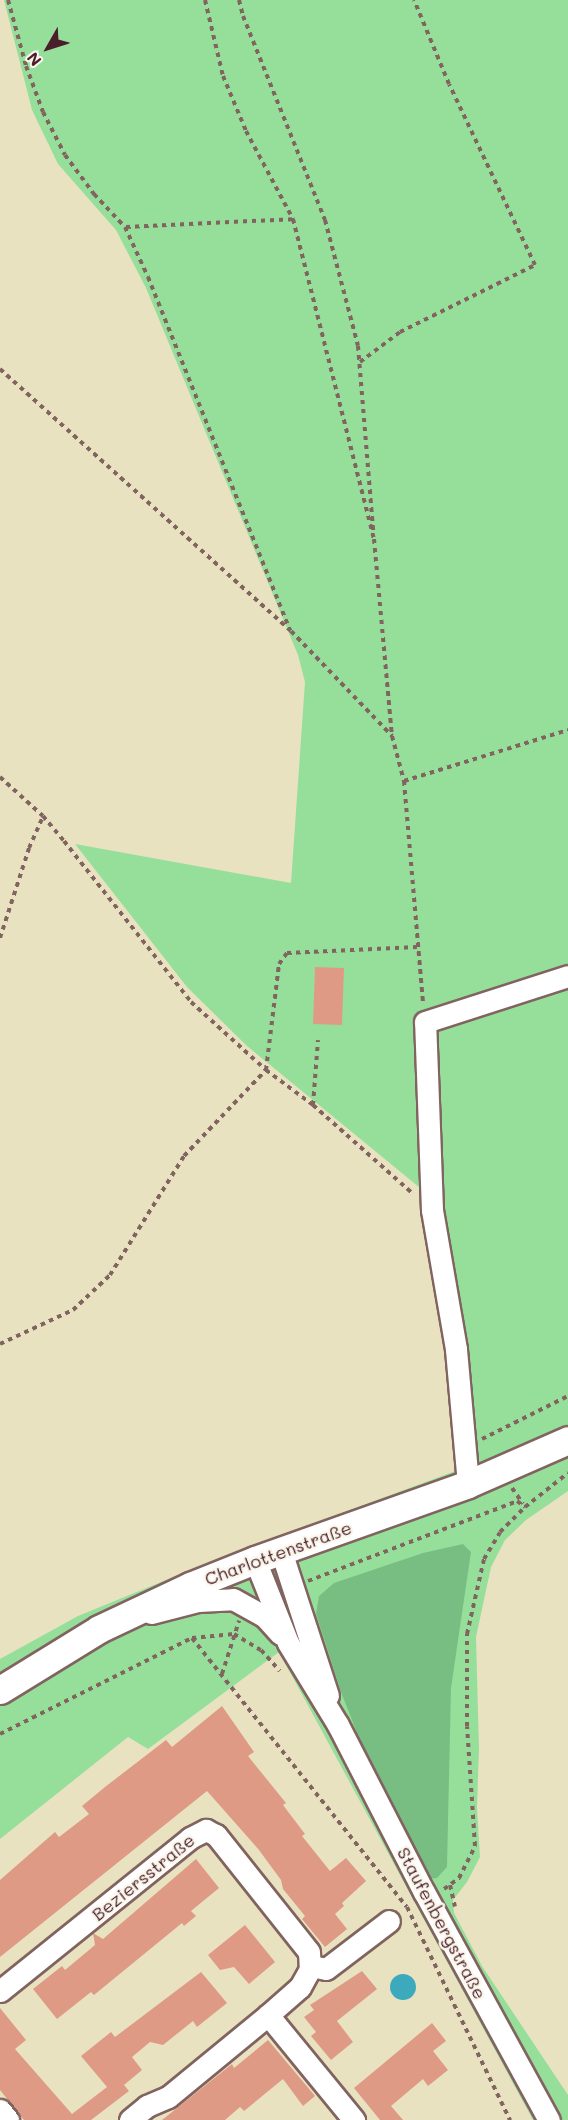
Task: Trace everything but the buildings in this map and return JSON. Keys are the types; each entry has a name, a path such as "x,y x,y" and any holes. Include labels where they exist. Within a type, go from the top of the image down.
{"main road":[{"name":"Charlottenstraße","path":"0,1690 124,1616 255,1560 468,1484 568,1440"}],"street":[{"path":"468,1484 456,1349 432,1210 425,1022 568,976"},
{"name":"Staufenbergstraße","path":"281,1551 338,1725"},
{"name":"Staufenbergstraße","path":"255,1560 288,1643 338,1725 426,1896 549,2120"},
{"name":"Staufenbergstraße","path":"124,1616 156,1612 198,1601 233,1599 264,1616 288,1643"},
{"name":"Beziersstraße","path":"0,1991 190,1838 206,1830 216,1835 300,1940 309,1952 311,1966"},
{"path":"130,2120 147,2106 168,2097 268,2015 300,1986 311,1966 326,1969 389,1921"},
{"path":"268,2015 354,2120"},
{"path":"0,2110 8,2120"}],"path":[{"path":"8,0 26,66 43,112 64,155 94,194 125,227 148,277 291,631"},
{"path":"205,0 223,76 246,131 293,219 374,540"},
{"path":"239,0 243,16 325,220 358,346 392,736 404,781 425,1022"},
{"path":"359,363 400,332 535,265 449,84 414,0"},
{"path":"125,227 293,219"},
{"path":"0,369 291,631 392,736"},
{"path":"404,781 568,730"},
{"path":"0,777 43,816 191,1002 266,1070 313,1106 432,1210"},
{"path":"0,938 29,848 43,816"},
{"path":"0,1344 73,1310 110,1275 184,1156 266,1070 279,964 286,953 417,947"},
{"path":"313,1106 318,1040"},
{"path":"464,1446 492,1436 568,1396"},
{"path":"389,1921 407,1907 459,1878 474,1846 467,1726 467,1634 483,1559 500,1532 525,1507 568,1473"},
{"path":"300,1584 517,1501 525,1507"},
{"path":"222,1675 234,1634"},
{"path":"0,1734 192,1638 234,1634 261,1650 286,1680"},
{"path":"192,1638 407,1907 510,2120"}],"green space":[{"path":"4,0 568,0 568,1491 526,1520 505,1540 491,1567 476,1637 479,1749 477,1807 480,1857 467,1882 453,1900 454,1913 482,1966 568,2095 568,2120 533,2120 279,1652 148,1749 128,1737 0,1839 0,1659 78,1616 215,1560 458,1470 425,1192 247,1046 187,987 75,844 291,883 305,682 298,655 146,288 116,230 58,164 32,110"},
{"path":"463,1544 471,1552 451,1688 447,1867 437,1878 426,1879 380,1787 359,1738 341,1692 316,1614 319,1596 334,1583 423,1553"}],"water":[{"path":"403,1974 412,1978 416,1987 412,1996 403,2000 394,1996 390,1987 394,1978"}]}
